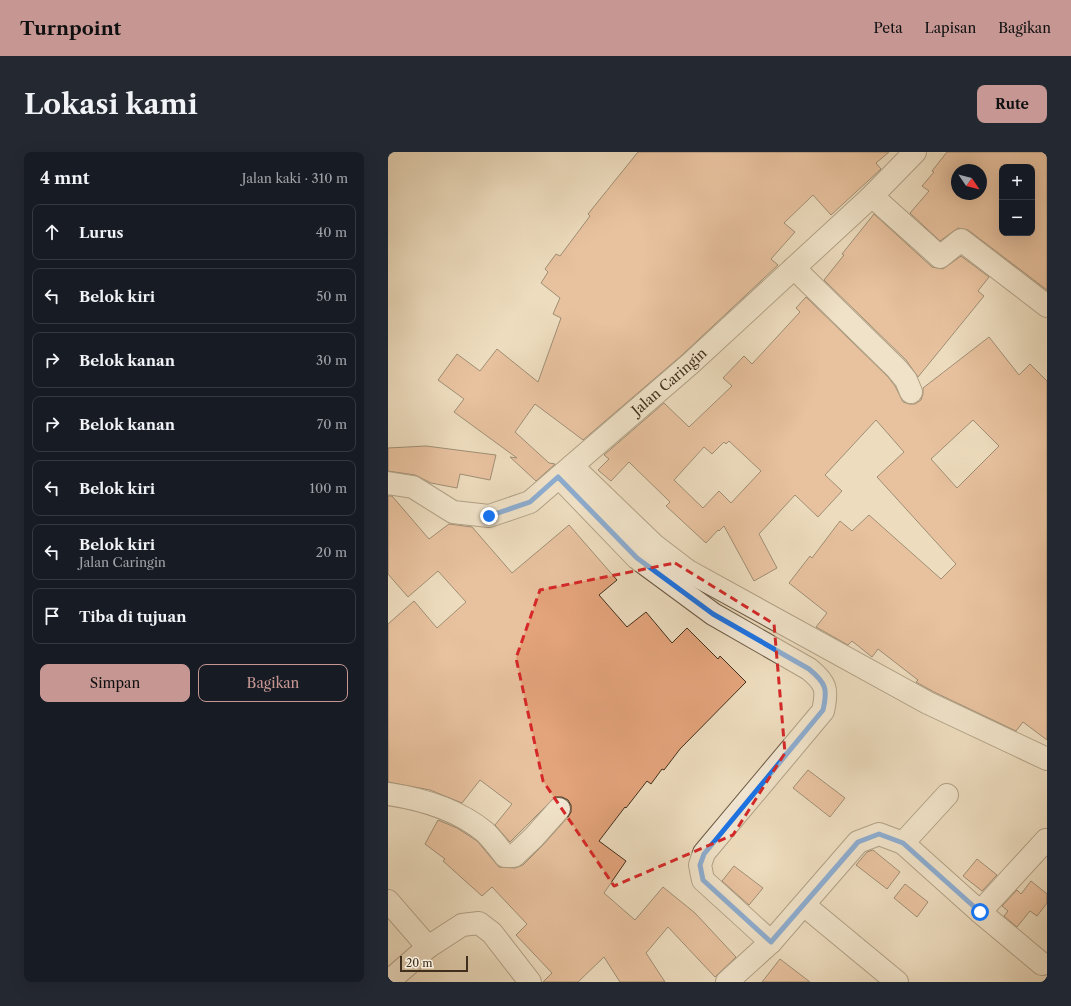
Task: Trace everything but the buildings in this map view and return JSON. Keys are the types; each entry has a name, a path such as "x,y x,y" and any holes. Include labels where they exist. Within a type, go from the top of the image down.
{"street":[{"name":"Jalan Caringin","path":"388,484 413,487 453,512 489,516 530,502 690,364 872,196 915,152"},
{"path":"872,196 940,257 961,240 1007,273 1047,306"},
{"path":"794,268 897,369 906,380 911,392"},
{"path":"565,472 688,571 928,703 1047,759"},
{"path":"565,472 637,558 713,614 809,669 821,679 827,693 823,710 704,854 700,865 703,880 771,942"},
{"path":"809,669 824,646"},
{"path":"388,794 414,798 467,820 486,833 505,856 514,856 534,837 559,808"},
{"path":"903,843 947,795"},
{"path":"728,982 771,942 858,842 879,834 903,843 980,912 1042,964"},
{"path":"980,912 1046,840"},
{"path":"388,901 428,947"},
{"path":"804,905 897,982"},
{"path":"388,982 428,947 462,925 479,923 492,933 530,982"}],"highlighted area":[{"path":"675,563 774,624 785,753 733,835 614,886 543,781 516,658 540,590"}],"route":[{"path":"489,516 530,502 558,477 637,558 713,614 809,669 821,679 827,693 823,710 704,854 700,865 703,880 771,942 858,842 879,834 903,843 980,912"}]}
